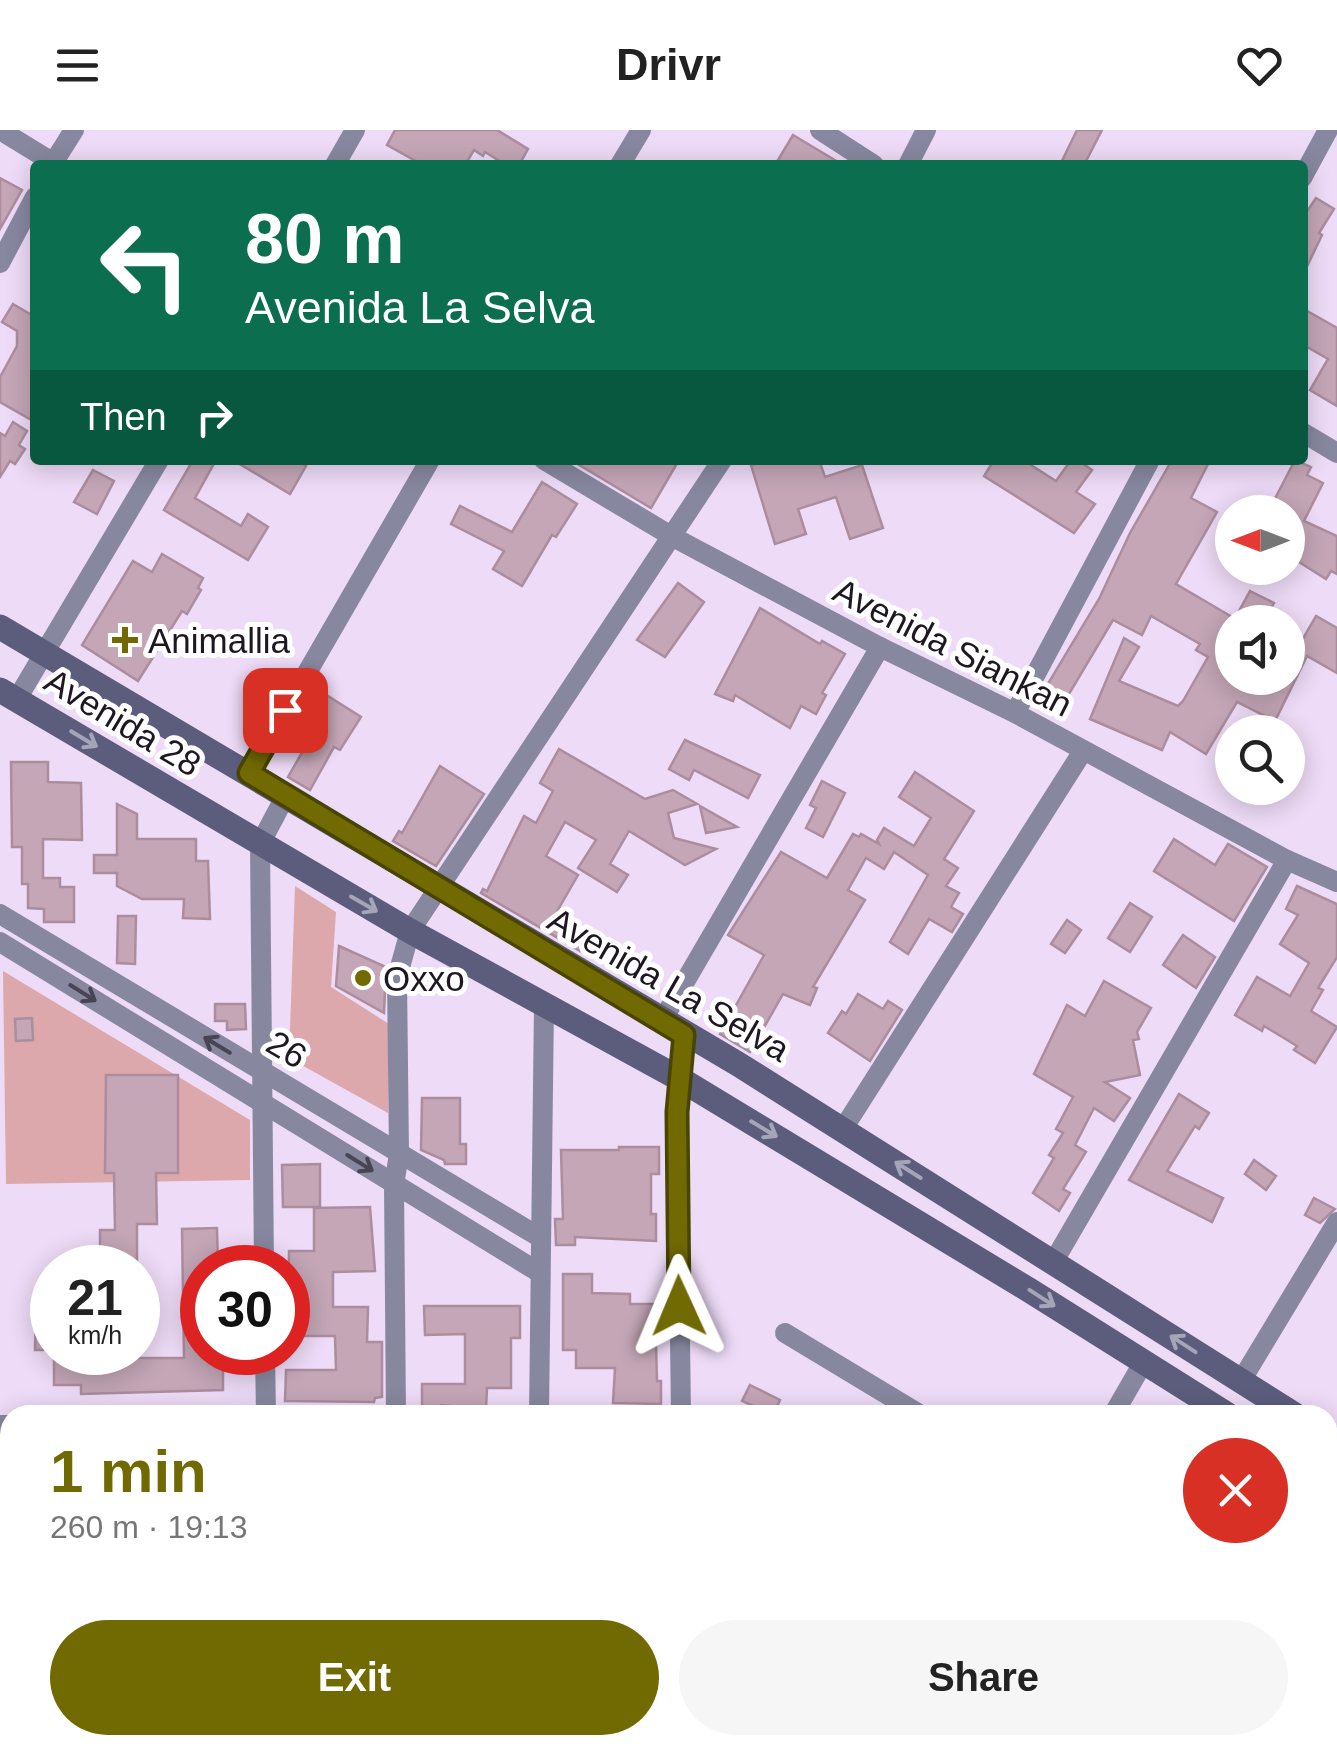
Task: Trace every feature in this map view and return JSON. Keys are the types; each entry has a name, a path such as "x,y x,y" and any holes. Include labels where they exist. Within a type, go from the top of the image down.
{"street":[{"path":"0,130 48,160"},
{"path":"56,160 74,130"},
{"path":"337,160 355,130"},
{"path":"623,160 641,130"},
{"path":"820,130 866,160"},
{"path":"911,160 926,130"},
{"path":"1308,167 1328,130"},
{"path":"0,263 30,206"},
{"path":"1308,436 1337,453"},
{"path":"9,695 43,652 155,465"},
{"path":"249,773 427,465"},
{"name":"Avenida Siankan","path":"552,465 674,538 1287,860 1337,882"},
{"path":"396,1405 397,978 410,930 719,465"},
{"path":"1014,714 1147,465"},
{"name":"Avenida La Selva","path":"0,627 843,1129 1278,1405"},
{"path":"662,1021 880,647"},
{"name":"Avenida 28","path":"9,695 410,930 680,1079"},
{"path":"843,1129 1083,751"},
{"path":"264,1245 260,844 286,795"},
{"path":"1054,1261 1287,860"},
{"name":"26","path":"0,914 541,1238"},
{"path":"0,942 540,1274"},
{"path":"539,1405 544,1004"},
{"path":"680,1405 677,1112 684,1035"},
{"path":"680,1079 1030,1290 1212,1405"},
{"path":"1241,1381 1337,1222"},
{"path":"784,1333 904,1405"},
{"path":"1119,1405 1143,1363"},
{"path":"265,1375 266,1405"}],"shaded area":[{"path":"295,886 336,912 331,987 389,1024 388,1113 289,1058"},
{"path":"3,971 250,1120 250,1180 6,1184"}],"building":[{"path":"395,130 497,130 528,149 522,160 498,160 474,150 468,160 414,160 387,145"},
{"path":"1077,130 1102,130 1087,160 1062,160"},
{"path":"793,135 835,160 778,160"},
{"path":"0,178 22,190 0,229"},
{"path":"1316,198 1334,209 1319,233 1322,235 1308,264 1308,210"},
{"path":"13,304 30,314 30,419 0,402 0,377 17,346 17,331 2,322"},
{"path":"1308,311 1337,328 1337,406 1310,390 1328,359 1308,347"},
{"path":"13,422 27,431 19,445 25,449 15,464 10,461 0,477 0,433 5,436"},
{"path":"190,465 213,465 195,498 241,526 248,514 268,527 248,560 164,510"},
{"path":"241,465 304,465 290,494"},
{"path":"579,465 676,465 651,508"},
{"path":"751,465 821,465 825,477 862,465 883,528 850,539 836,497 798,509 806,534 775,544"},
{"path":"991,465 1031,465 1056,481 1067,465 1085,465 1092,470 1076,492 1095,504 1074,533 984,476"},
{"path":"1169,465 1208,465 1191,498 1215,511 1215,516 1176,584 1215,607 1215,695 1288,695 1278,715 1263,715 1237,702 1229,715 1215,715 1215,739 1206,754 1170,732 1162,750 1090,719 1124,638 1139,647 1119,681 1178,706 1183,701 1208,657 1196,650 1200,644 1151,616 1142,635 1113,620 1057,714 1037,702 1099,599 1130,533"},
{"path":"1292,465 1311,467 1307,475 1323,483 1305,519 1305,495 1277,495"},
{"path":"93,470 114,481 97,514 74,502"},
{"path":"542,482 577,504 556,537 552,535 522,586 493,569 504,551 451,524 460,506 512,532"},
{"path":"1305,521 1337,536 1337,574 1331,571 1326,579 1305,566"},
{"path":"162,554 203,578 198,588 201,590 187,614 182,611 138,681 82,645 133,561 152,572"},
{"path":"678,583 704,602 665,657 637,640"},
{"path":"1250,591 1274,603 1273,605 1242,605"},
{"path":"760,608 820,644 822,641 845,654 822,693 826,695 816,714 801,706 790,728 735,695 733,701 715,694"},
{"path":"1316,616 1337,628 1337,673 1307,656 1305,660 1305,635"},
{"path":"328,696 361,717 340,750 334,747 310,790 288,777 313,733 307,729"},
{"path":"685,740 760,775 748,798 694,770 689,780 669,769"},
{"path":"559,749 645,799 673,790 697,804 668,813 674,838 716,849 685,865 629,831 610,864 628,875 617,892 578,868 596,840 565,822 546,856 578,875 555,915 589,935 580,951 481,893 483,889 487,891 524,816 536,823 553,791 540,783"},
{"path":"11,762 48,762 48,782 81,783 82,840 43,839 43,878 60,878 60,887 74,887 74,922 44,922 44,909 28,908 28,884 22,884 22,847 12,847"},
{"path":"440,766 484,794 436,866 393,841 399,831 402,833"},
{"path":"915,772 974,811 944,859 958,868 946,886 959,893 951,907 963,914 952,932 929,919 908,954 890,942 928,875 894,852 884,869 866,858 848,890 865,900 813,987 817,988 810,1005 783,994 750,1052 720,1034 764,955 728,935 781,852 827,878 853,834 879,844 877,840 884,828 914,846 931,818 899,797"},
{"path":"822,781 845,793 823,837 806,828 816,808 810,805"},
{"path":"117,804 137,814 137,839 196,839 196,861 208,861 210,919 183,918 184,899 142,899 117,886 117,873 94,873 94,855 117,855"},
{"path":"700,806 737,827 706,833"},
{"path":"1174,839 1215,865 1228,844 1267,867 1234,921 1154,871"},
{"path":"1297,886 1337,904 1337,957 1318,988 1323,990 1311,1011 1337,1027 1315,1063 1294,1050 1297,1046 1264,1026 1262,1031 1235,1015 1257,977 1290,996 1309,963 1280,944 1298,915 1286,909"},
{"path":"1130,903 1152,917 1130,952 1108,938"},
{"path":"118,916 136,916 135,964 117,963"},
{"path":"1067,920 1081,930 1065,953 1051,944"},
{"path":"1183,935 1215,957 1196,988 1163,965"},
{"name":"Oxxo","path":"339,946 386,967 384,1013 336,986"},
{"path":"1104,981 1151,1008 1137,1032 1139,1039 1133,1040 1140,1075 1105,1082 1130,1098 1114,1121 1094,1108 1075,1145 1086,1152 1063,1189 1070,1193 1059,1211 1033,1193 1054,1158 1049,1155 1063,1133 1056,1129 1073,1097 1034,1074 1067,1005 1085,1016"},
{"path":"858,994 883,1009 888,1001 902,1010 870,1061 828,1033"},
{"path":"215,1004 245,1004 246,1029 227,1030 227,1021 215,1021"},
{"path":"32,1018 33,1040 16,1041 15,1019"},
{"path":"106,1075 178,1075 178,1173 156,1173 157,1224 137,1224 137,1245 100,1245 100,1230 115,1230 114,1173 105,1173"},
{"path":"1179,1094 1209,1113 1199,1129 1195,1126 1167,1171 1223,1198 1212,1222 1129,1180"},
{"path":"422,1098 460,1098 460,1144 466,1144 466,1164 445,1164 421,1150"},
{"path":"659,1147 659,1174 651,1174 656,1241 575,1237 575,1245 556,1245 555,1219 563,1219 561,1150"},
{"path":"1254,1160 1276,1176 1266,1190 1245,1174"},
{"path":"320,1164 320,1207 283,1207 282,1165"},
{"path":"1314,1198 1335,1209 1320,1223 1305,1215"},
{"path":"370,1207 375,1271 333,1272 333,1307 368,1307 367,1342 382,1342 382,1397 374,1402 285,1401 286,1375 336,1370 335,1336 310,1336 314,1208"},
{"path":"217,1228 217,1245 182,1245 182,1229"},
{"path":"563,1274 592,1274 592,1293 630,1294 630,1304 655,1304 661,1404 613,1403 615,1368 576,1368 576,1350 563,1350"},
{"path":"424,1306 520,1306 520,1338 511,1338 511,1388 487,1388 486,1405 422,1405 422,1384 465,1384 465,1334 425,1335"},
{"path":"160,1358 180,1358 180,1375 223,1375 223,1390 81,1394 81,1385 54,1385 54,1375 160,1375"},
{"path":"750,1385 780,1400 778,1405 742,1401"}],"place":[{"name":"Animallia","path":"125,640"},
{"name":"Oxxo","path":"363,978"}],"route":[{"path":"285,710 249,773 684,1035 677,1112 679,1306"}]}
